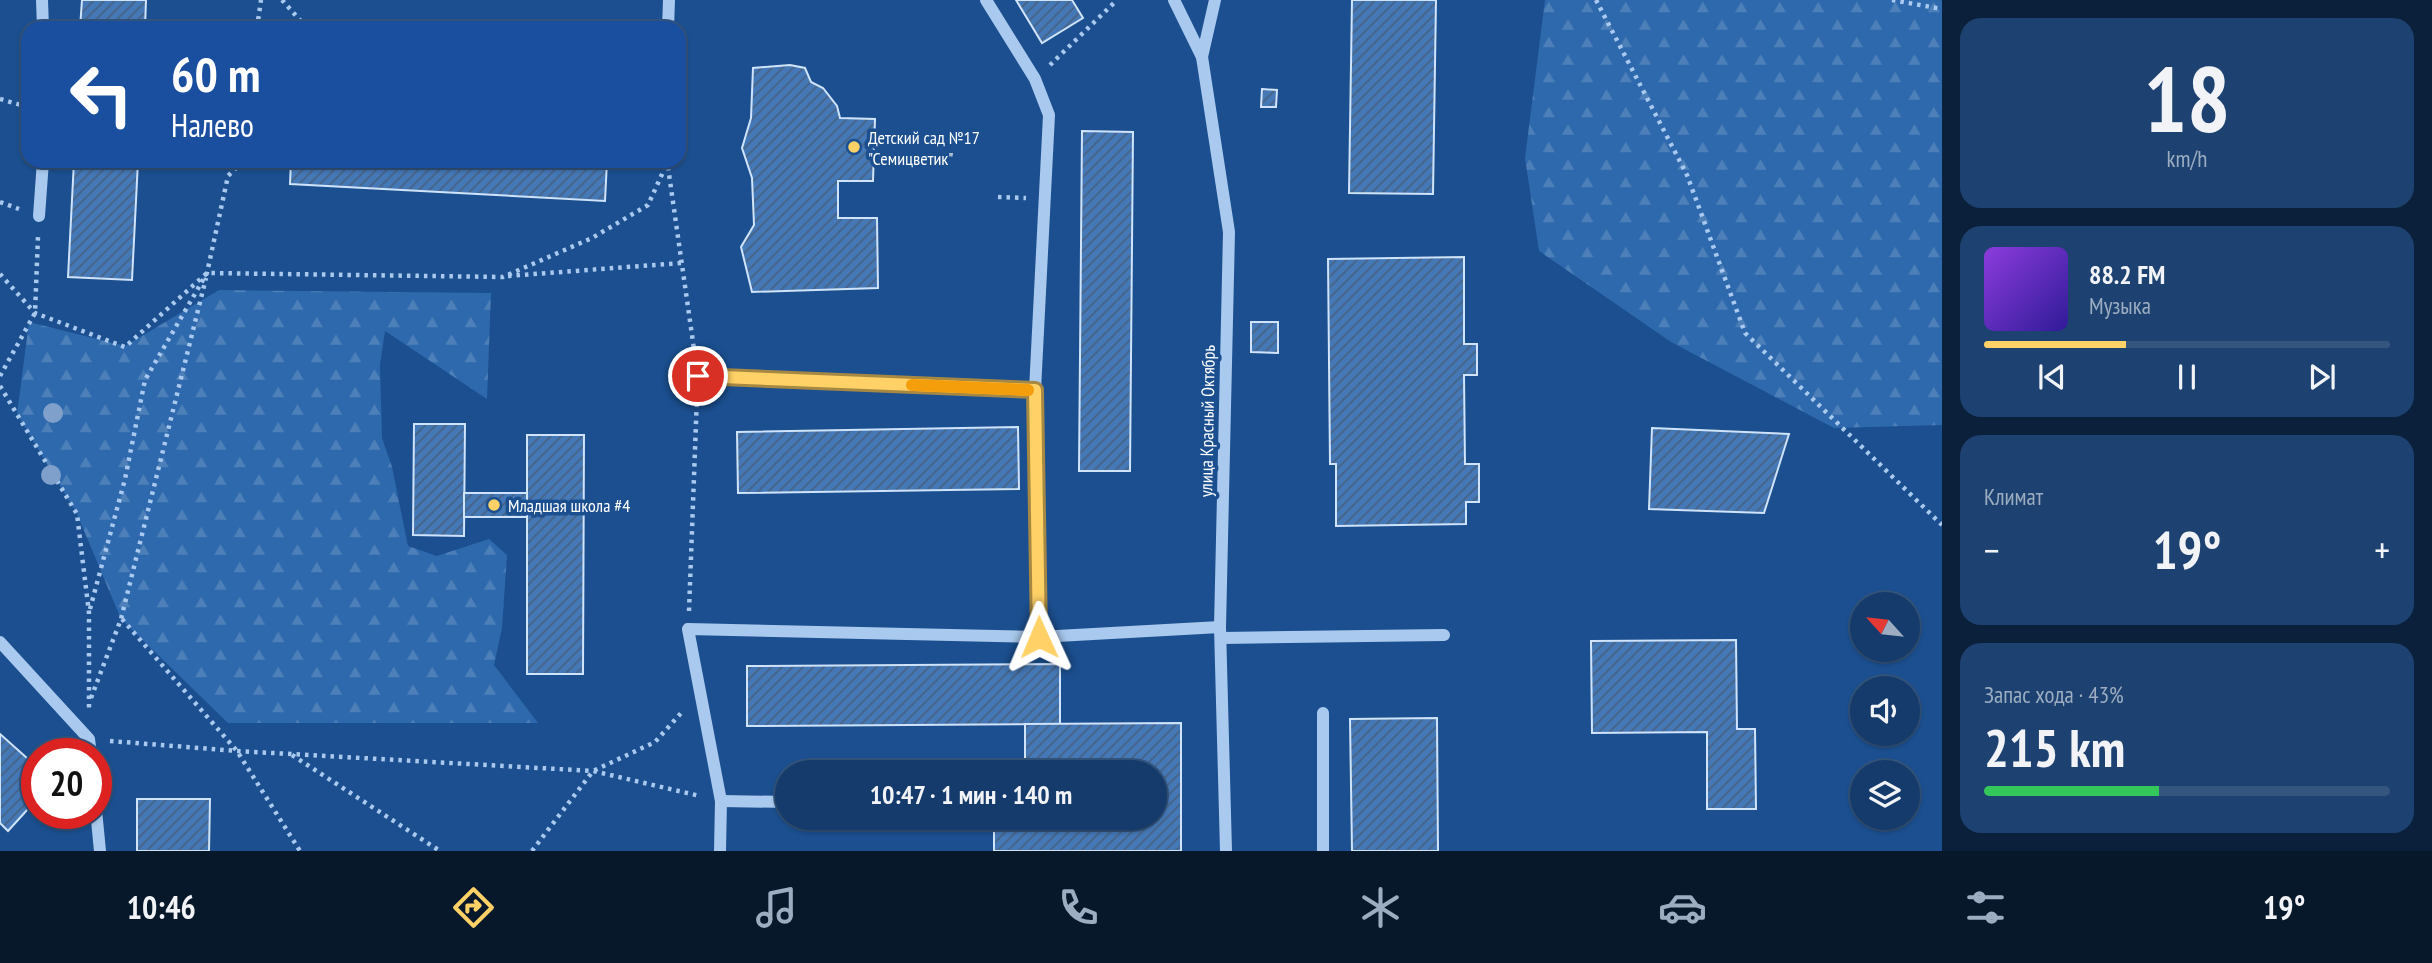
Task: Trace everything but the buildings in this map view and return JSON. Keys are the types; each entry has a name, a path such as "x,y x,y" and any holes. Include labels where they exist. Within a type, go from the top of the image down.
{"street":[{"path":"42,0 43,21"},
{"path":"668,21 669,0"},
{"path":"986,0 1035,79 1049,115 1035,390 1039,637"},
{"name":"улица Красный Октябрь","path":"1174,0 1202,57 1229,232 1220,632 1226,851"},
{"path":"1202,57 1215,0"},
{"path":"38,216 42,168"},
{"path":"698,376 1035,390"},
{"path":"720,851 721,801 688,629 1039,637 1220,632 1444,635"},
{"path":"0,642 88,738"},
{"path":"1323,713 1323,851"},
{"path":"721,801 775,802"},
{"path":"98,829 100,851"}],"path":[{"path":"258,21 261,0"},
{"path":"282,0 301,21"},
{"path":"1035,79 1117,0"},
{"path":"1597,0 1687,175 1745,333 1942,525"},
{"path":"1892,0 1942,9"},
{"path":"0,99 21,105"},
{"path":"89,702 121,619 207,273 228,176 236,168"},
{"path":"503,277 592,238 648,205 666,168"},
{"path":"669,168 698,376 688,629"},
{"path":"0,202 38,216 34,313 0,376"},
{"path":"0,274 34,313 125,346 207,273 503,277 681,263"},
{"path":"89,613 125,479 145,380 207,273"},
{"path":"0,386 77,514 89,613 89,738"},
{"path":"121,619 237,751 300,851"},
{"path":"532,851 593,771 655,742 700,692"},
{"path":"112,741 237,751 593,771 721,801"},
{"path":"291,754 440,851"}],"green space":[{"path":"1545,0 1942,0 1942,425 1834,428 1671,342 1539,251 1525,158"},
{"path":"219,290 491,293 487,399 385,331 380,365 382,438 392,467 408,546 437,556 489,539 507,555 502,628 494,665 538,723 228,723 121,619 77,514 17,414 29,322 125,346"}],"slow traffic":[{"path":"912,385 1028,390"}],"place":[{"name":"Детский сад №17 \"Семицветик\"","path":"854,147"},
{"name":"Младшая школа #4","path":"494,505"}],"route":[{"path":"698,376 1035,390 1039,637"}]}
